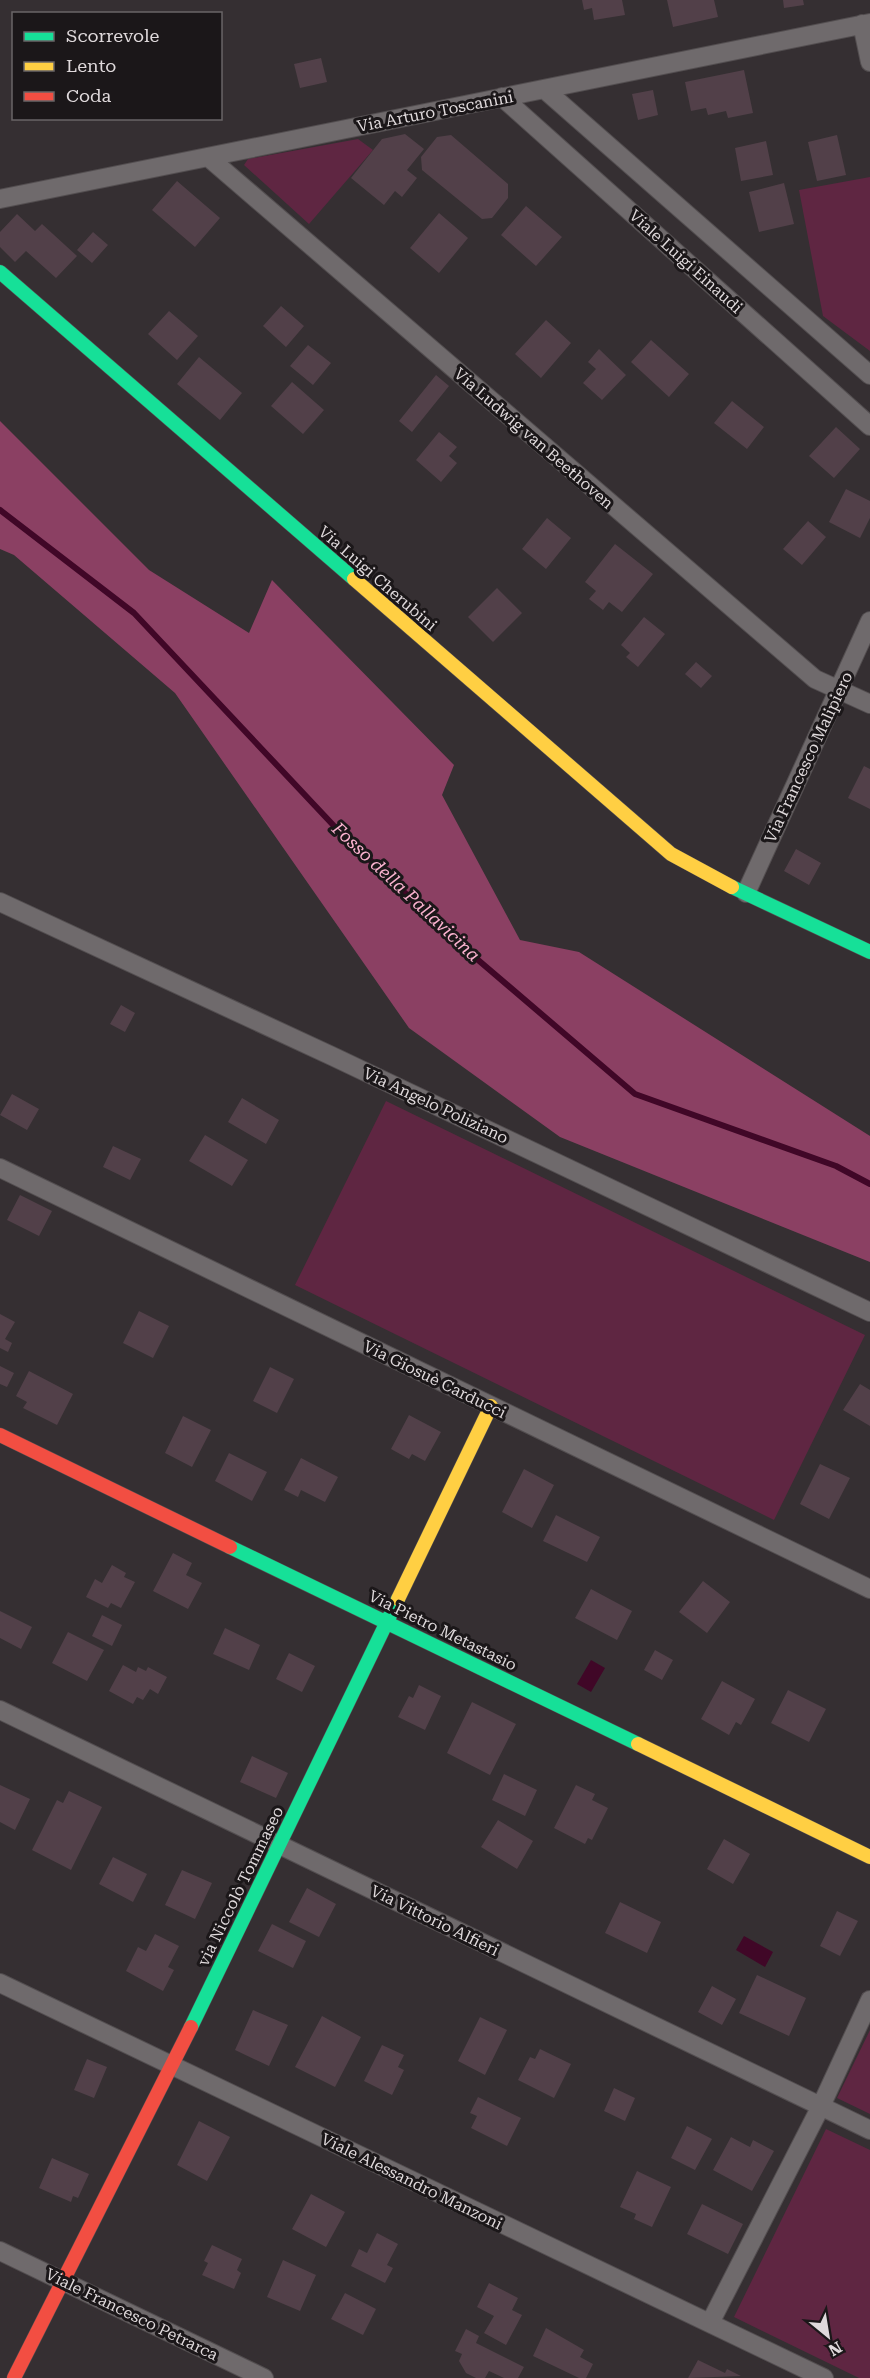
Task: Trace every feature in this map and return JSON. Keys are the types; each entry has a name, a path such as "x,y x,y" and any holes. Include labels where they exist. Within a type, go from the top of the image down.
{"street":[{"path":"866,23 870,62"},
{"name":"Via Arturo Toscanini","path":"0,199 866,23"},
{"path":"544,88 870,375"},
{"name":"Viale Luigi Einaudi","path":"502,97 870,426"},
{"name":"Via Ludwig van Beethoven","path":"208,157 814,679 870,704"},
{"name":"Via Luigi Cherubini","path":"0,272 671,854 701,872 870,952"},
{"name":"Via Francesco Malipiero","path":"746,893 870,621"},
{"name":"Via Angelo Poliziano","path":"0,902 334,1057 870,1312"},
{"name":"Via Giosuè Carducci","path":"0,1168 870,1589"},
{"name":"via Niccolò Tommaseo","path":"14,2378 172,2065 491,1406"},
{"name":"Via Pietro Metastasio","path":"0,1435 870,1857"},
{"name":"Via Vittorio Alfieri","path":"0,1710 870,2130"},
{"name":"Viale Alessandro Manzoni","path":"0,1983 824,2378"},
{"path":"710,2323 821,2106 870,2000"},
{"name":"Viale Francesco Petrarca","path":"0,2251 264,2378"}],"shaded area":[{"path":"358,139 373,150 309,224 244,165 248,159"},
{"path":"870,177 870,351 823,316 799,190"},
{"path":"0,421 149,570 249,633 272,580 454,765 442,795 520,940 579,952 870,1136 870,1262 560,1137 409,1028 175,693 14,555 0,549"},
{"path":"386,1101 865,1335 774,1520 295,1285"},
{"path":"591,1660 605,1668 591,1692 577,1684"},
{"path":"744,1936 773,1952 765,1967 736,1950"},
{"path":"870,2030 870,2114 837,2098"},
{"path":"826,2129 870,2150 870,2378 859,2378 734,2317"}],"building":[{"path":"582,0 622,0 625,15 594,20 592,8 584,10"},
{"path":"667,0 714,0 718,17 673,27"},
{"path":"783,0 803,0 804,5 784,8"},
{"path":"321,58 327,82 300,88 294,64"},
{"path":"744,70 753,113 728,118 726,111 708,115 706,108 691,111 685,82"},
{"path":"653,90 658,115 638,120 632,94"},
{"path":"405,134 424,149 407,170 417,178 402,197 395,191 384,205 351,178 382,139"},
{"path":"451,135 508,184 508,198 492,218 482,219 422,170 421,157 437,137"},
{"path":"837,135 846,175 817,181 808,142"},
{"path":"766,141 773,175 741,181 735,148"},
{"path":"177,181 220,218 195,247 152,210"},
{"path":"784,183 794,224 759,232 749,192"},
{"path":"526,206 562,237 536,266 501,235"},
{"path":"439,213 468,238 439,273 410,248"},
{"path":"17,214 35,231 42,224 77,256 56,278 26,251 15,262 0,247 0,232"},
{"path":"93,232 108,245 92,263 77,250"},
{"path":"281,306 304,326 286,347 263,326"},
{"path":"169,311 198,336 177,360 148,334"},
{"path":"546,320 571,343 541,378 515,354"},
{"path":"651,340 689,374 669,397 631,362"},
{"path":"308,345 331,363 313,385 290,366"},
{"path":"599,349 626,375 602,400 583,383 596,369 588,362"},
{"path":"199,357 242,393 220,420 177,384"},
{"path":"436,375 449,386 412,432 399,421"},
{"path":"292,382 324,410 303,434 271,406"},
{"path":"732,401 764,427 747,449 714,423"},
{"path":"836,427 860,449 834,478 809,456"},
{"path":"439,432 457,447 449,456 457,463 441,482 416,460"},
{"path":"846,489 870,501 870,518 860,538 829,522"},
{"path":"547,518 571,538 546,569 522,549"},
{"path":"808,521 826,537 802,565 783,549"},
{"path":"615,544 653,574 622,612 609,602 603,610 589,599 596,591 585,582"},
{"path":"497,588 522,613 493,642 468,617"},
{"path":"644,617 665,634 638,667 626,657 630,653 621,645"},
{"path":"696,662 712,676 701,688 685,674"},
{"path":"864,766 870,769 870,809 848,798"},
{"path":"796,849 821,863 809,885 784,871"},
{"path":"121,1005 135,1013 125,1032 110,1024"},
{"path":"12,1094 39,1109 27,1130 0,1115"},
{"path":"242,1098 279,1120 266,1144 228,1122"},
{"path":"205,1135 248,1160 232,1186 189,1161"},
{"path":"113,1146 141,1159 130,1180 103,1167"},
{"path":"20,1195 52,1211 39,1236 7,1220"},
{"path":"139,1311 169,1326 153,1358 123,1343"},
{"path":"0,1314 15,1322 5,1339 12,1343 8,1352 0,1348"},
{"path":"0,1366 14,1373 7,1387 0,1384"},
{"path":"270,1367 294,1379 277,1413 253,1401"},
{"path":"29,1371 73,1394 57,1425 23,1408 27,1402 16,1396"},
{"path":"860,1384 870,1390 870,1426 843,1410"},
{"path":"409,1415 441,1432 425,1461 412,1454 409,1459 391,1449"},
{"path":"183,1416 211,1430 192,1467 165,1453"},
{"path":"229,1453 267,1472 252,1501 215,1481"},
{"path":"301,1458 338,1477 325,1502 301,1490 298,1497 284,1490"},
{"path":"820,1464 850,1478 829,1519 800,1504"},
{"path":"524,1469 554,1485 532,1528 502,1512"},
{"path":"556,1515 600,1537 587,1562 543,1541"},
{"path":"173,1553 192,1563 186,1575 202,1583 188,1609 153,1591"},
{"path":"112,1565 126,1573 124,1577 135,1582 121,1608 111,1603 108,1608 86,1597 95,1579 102,1583"},
{"path":"703,1581 730,1602 707,1633 679,1612"},
{"path":"591,1589 632,1611 617,1640 575,1618"},
{"path":"0,1611 32,1627 21,1649 0,1638"},
{"path":"102,1615 122,1625 112,1646 92,1636"},
{"path":"225,1628 260,1645 249,1670 213,1654"},
{"path":"68,1632 104,1650 87,1681 52,1663"},
{"path":"655,1650 673,1660 662,1680 644,1670"},
{"path":"289,1653 315,1666 302,1692 276,1679"},
{"path":"123,1665 136,1672 138,1667 146,1671 148,1667 167,1677 158,1694 150,1689 143,1700 137,1697 133,1704 109,1691"},
{"path":"722,1681 755,1699 741,1725 736,1722 729,1735 701,1719"},
{"path":"419,1685 441,1696 425,1730 398,1717 409,1696 413,1698"},
{"path":"788,1690 826,1709 809,1742 771,1723"},
{"path":"472,1702 516,1724 490,1775 447,1753"},
{"path":"252,1756 288,1773 276,1798 240,1782"},
{"path":"504,1774 537,1790 525,1816 492,1800"},
{"path":"0,1785 30,1799 15,1830 0,1822"},
{"path":"576,1785 595,1794 592,1800 608,1808 592,1840 588,1838 585,1844 554,1828"},
{"path":"69,1791 102,1807 71,1870 32,1850 57,1800 63,1803"},
{"path":"498,1820 533,1841 517,1869 481,1847"},
{"path":"724,1839 750,1854 733,1884 707,1869"},
{"path":"113,1857 147,1874 133,1902 99,1884"},
{"path":"182,1870 212,1883 195,1919 165,1905"},
{"path":"307,1888 336,1904 319,1937 289,1922"},
{"path":"620,1902 661,1922 647,1953 605,1933"},
{"path":"837,1911 858,1921 840,1956 820,1946"},
{"path":"272,1924 306,1941 293,1968 258,1951"},
{"path":"155,1934 179,1946 168,1967 174,1970 163,1991 126,1971 138,1947 146,1951"},
{"path":"757,1975 806,1998 789,2036 739,2013"},
{"path":"712,1986 736,1999 722,2025 698,2012"},
{"path":"253,2010 288,2025 269,2066 235,2050"},
{"path":"322,2016 361,2037 335,2087 295,2067"},
{"path":"480,2017 507,2030 485,2075 458,2061"},
{"path":"382,2045 404,2055 398,2067 404,2070 392,2095 364,2081"},
{"path":"540,2049 571,2064 554,2098 518,2080 530,2057 535,2059"},
{"path":"87,2059 107,2067 94,2098 74,2090"},
{"path":"614,2088 635,2098 625,2121 604,2111"},
{"path":"478,2097 521,2118 507,2146 471,2128 477,2116 470,2113"},
{"path":"199,2121 230,2137 207,2181 177,2165"},
{"path":"687,2126 712,2139 695,2170 671,2158"},
{"path":"731,2137 750,2147 753,2140 774,2151 752,2191 713,2170"},
{"path":"52,2158 89,2174 78,2198 73,2196 71,2202 39,2188"},
{"path":"637,2171 671,2187 652,2227 634,2219 636,2214 620,2207"},
{"path":"311,2194 345,2212 326,2247 292,2229"},
{"path":"702,2204 743,2224 728,2254 687,2234"},
{"path":"377,2233 398,2244 387,2265 393,2268 385,2283 351,2266 359,2249 367,2253"},
{"path":"212,2245 242,2259 237,2270 241,2273 234,2289 202,2275 208,2263 204,2261"},
{"path":"283,2260 316,2275 300,2311 267,2297"},
{"path":"489,2283 518,2298 512,2310 522,2315 506,2345 484,2333 494,2316 477,2307"},
{"path":"345,2293 376,2309 363,2335 331,2319"},
{"path":"546,2328 584,2350 580,2357 593,2364 586,2378 579,2378 533,2356"},
{"path":"466,2329 479,2336 476,2343 524,2367 518,2378 504,2378 489,2371 485,2378 476,2378 466,2373 459,2361 462,2354 455,2351"},
{"path":"698,2360 725,2373 727,2369 741,2376 688,2378"}],"waterway":[{"name":"Fosso della Pallavicina","path":"0,510 134,613 335,827 457,942 635,1094 836,1166 870,1184"}],"traffic: fast":[{"path":"0,272 354,579"},
{"path":"732,887 870,952"},
{"path":"230,1547 638,1744"},
{"path":"191,2027 398,1599"}],"traffic: slow":[{"path":"354,579 671,854 732,887"},
{"path":"398,1599 491,1406"},
{"path":"638,1744 870,1857"}],"traffic: jam":[{"path":"0,1435 230,1547"},
{"path":"14,2378 191,2027"}]}
